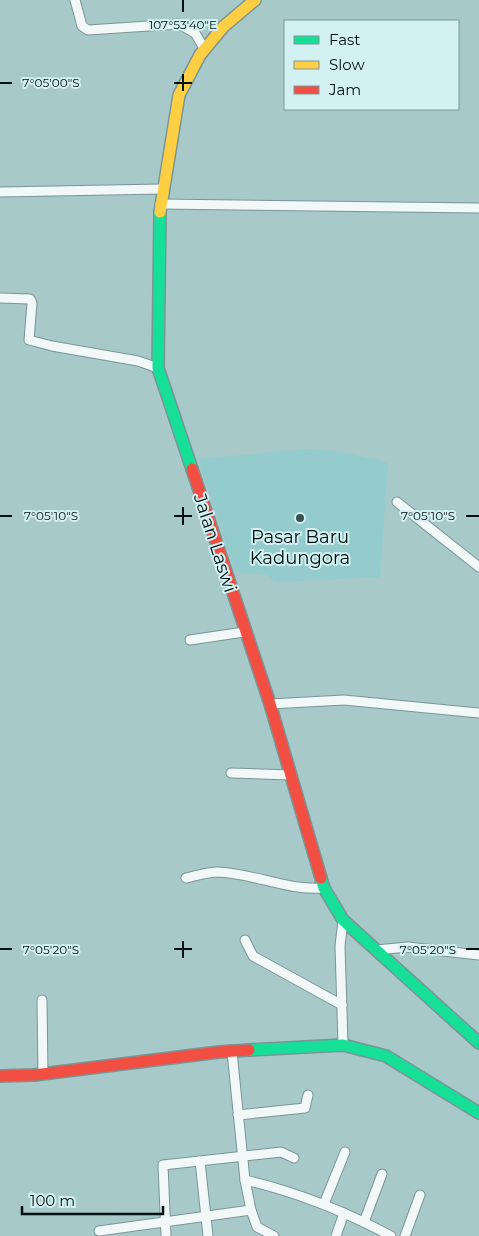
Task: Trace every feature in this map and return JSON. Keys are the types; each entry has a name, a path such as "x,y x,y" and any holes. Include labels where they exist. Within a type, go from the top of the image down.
{"street":[{"path":"75,0 82,26 88,30 179,24 195,33 205,50"},
{"name":"Jalan Laswi","path":"255,0 223,27 192,68 179,95 160,204 158,368 244,632 270,704 324,888 343,920 479,1043"},
{"path":"0,192 162,189"},
{"path":"160,204 479,208"},
{"path":"0,298 30,299 32,303 29,340 52,346 138,361 158,368"},
{"path":"397,502 479,567"},
{"path":"190,640 244,632"},
{"path":"270,704 344,700 479,713"},
{"path":"231,773 290,775"},
{"path":"186,878 215,872 284,886 310,889 324,888"},
{"path":"343,920 340,946 343,1045"},
{"path":"245,940 253,956 342,1005"},
{"path":"376,950 408,947 479,955"},
{"path":"42,1000 42,1074"},
{"path":"0,1076 42,1074 232,1052 343,1045 386,1056 479,1113"},
{"path":"232,1052 245,1180 251,1210 257,1227 271,1235"},
{"path":"238,1115 305,1108 308,1095"},
{"path":"166,1236 163,1165 281,1152 294,1158"},
{"path":"324,1204 345,1152"},
{"path":"200,1161 208,1236"},
{"path":"364,1222 382,1174"},
{"path":"245,1180 286,1190 324,1204 391,1236"},
{"path":"405,1236 420,1195"},
{"path":"99,1231 251,1210"},
{"path":"336,1236 344,1213"}],"shaded area":[{"name":"Pasar Baru Kadungora","path":"310,449 340,452 379,460 388,464 380,577 275,582 267,575 235,572 198,459"}],"traffic: fast":[{"path":"160,212 158,368 192,469"},
{"path":"321,878 324,888 343,920 479,1043"},
{"path":"249,1050 343,1045 386,1056 479,1113"}],"traffic: slow":[{"path":"160,212 179,95 200,55 223,27 255,0"}],"traffic: jam":[{"path":"192,469 270,704 321,878"},
{"path":"0,1076 34,1075 249,1050"}],"place":[{"name":"Pasar Baru Kadungora","path":"300,518"}]}
